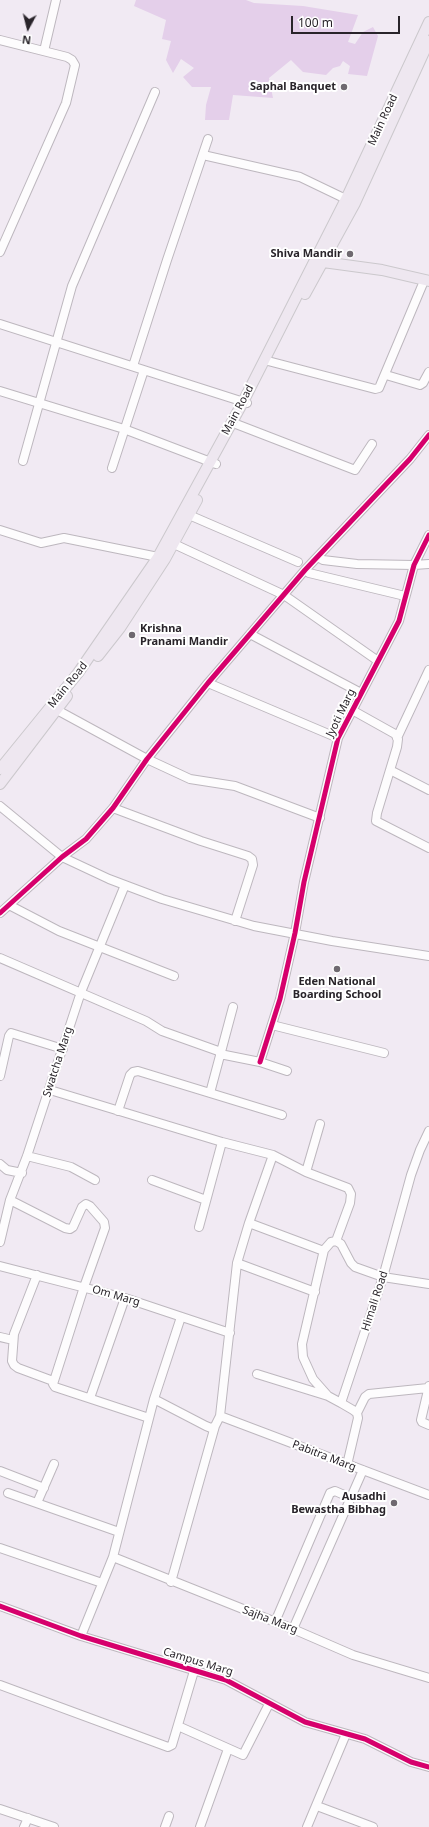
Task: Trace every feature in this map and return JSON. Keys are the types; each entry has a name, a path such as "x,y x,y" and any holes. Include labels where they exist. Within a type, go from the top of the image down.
{"main road":[{"name":"Main Road","path":"0,769 78,674 161,558 174,544 213,462 236,424 245,402 323,262 429,22"},
{"name":"Main Road","path":"0,784 120,628 161,558 245,402 350,201 429,41"},
{"path":"323,262 382,270 427,281"}],"street":[{"path":"44,51 56,0"},
{"path":"0,40 67,57 72,60 75,65 66,104 0,252"},
{"path":"22,461 57,343 72,286 155,92"},
{"path":"133,366 208,139"},
{"path":"203,155 300,177 350,201"},
{"path":"268,361 375,389 379,388 382,385 427,281"},
{"path":"0,324 245,402"},
{"path":"112,468 144,370"},
{"path":"386,375 420,385 423,384 429,372"},
{"path":"0,391 124,429 213,462"},
{"path":"236,424 355,470 372,444"},
{"path":"0,913 62,857 86,839 113,808 147,759 250,634 305,570 410,459 429,435"},
{"path":"189,514 298,562"},
{"path":"0,530 41,543 64,538 161,558"},
{"name":"Jyoti Marg","path":"260,1062 280,999 295,933 304,882 338,738 399,621 414,565 429,535"},
{"path":"174,544 284,595 378,661"},
{"path":"318,556 323,560 357,564 429,564"},
{"path":"305,570 309,573 405,596"},
{"path":"250,634 361,693"},
{"path":"429,670 397,738 397,747 377,813 376,822 429,848"},
{"path":"208,684 338,738"},
{"path":"57,710 147,759 190,780 235,786 320,818"},
{"path":"352,710 395,734 397,738"},
{"path":"390,770 429,790"},
{"path":"0,806 62,857 162,899 254,926 332,941 429,956"},
{"path":"113,808 201,841 248,856 252,859 253,865 235,921"},
{"name":"Swatcha Marg","path":"0,1242 4,1213 22,1173 81,992 124,884"},
{"path":"9,905 59,930 174,976"},
{"path":"0,958 146,1021 162,1031 221,1053 260,1062 287,1071"},
{"path":"210,1093 233,1007"},
{"path":"272,1025 384,1053"},
{"path":"0,1076 11,1033 63,1049"},
{"path":"118,1111 130,1075 133,1072 138,1071 282,1115"},
{"path":"50,1090 222,1142 273,1155 306,1172 348,1188 351,1194 350,1203 336,1241 332,1242 324,1250 302,1344 303,1357 313,1379 328,1396"},
{"path":"306,1172 320,1124"},
{"name":"Himali Road","path":"341,1403 383,1277 411,1175 429,1131"},
{"path":"198,1227 222,1142"},
{"path":"170,1582 220,1416 237,1263 249,1223 273,1155"},
{"path":"27,1156 71,1167 95,1180"},
{"path":"0,1164 7,1170 22,1173"},
{"path":"152,1180 206,1200"},
{"path":"10,1200 65,1228 70,1229 73,1227 82,1207 86,1204 90,1206 104,1222 105,1228 53,1381 55,1387 149,1418"},
{"path":"249,1223 318,1250 324,1250"},
{"path":"336,1241 341,1244 351,1263 355,1267 383,1277 429,1284"},
{"path":"237,1263 315,1292"},
{"name":"Om Marg","path":"0,1266 125,1298 230,1333"},
{"path":"37,1275 14,1334 12,1355 14,1365 53,1381"},
{"path":"90,1398 125,1298"},
{"path":"81,1636 113,1558 154,1399 181,1317"},
{"path":"0,1337 13,1340"},
{"path":"257,1374 328,1396 357,1413"},
{"path":"347,1465 358,1418 357,1413 365,1397 369,1394 429,1387 421,1420 429,1425"},
{"path":"154,1399 206,1426 211,1428 216,1426"},
{"name":"Pabitra Marg","path":"220,1416 429,1495"},
{"path":"37,1503 54,1464"},
{"path":"293,1629 363,1470"},
{"path":"0,1471 44,1488"},
{"path":"275,1622 330,1493 335,1491 351,1498"},
{"path":"8,1493 119,1532"},
{"path":"0,1548 102,1583"},
{"name":"Sajha Marg","path":"113,1558 170,1582 293,1629 353,1655 429,1678"},
{"name":"Campus Marg","path":"0,1606 81,1636 226,1680 305,1722 365,1739 412,1762 429,1767"},
{"path":"0,1685 166,1747 172,1746 194,1671"},
{"path":"178,1726 244,1755 269,1704"},
{"path":"307,1827 346,1734"},
{"path":"200,1827 228,1749"},
{"path":"317,1806 373,1827"},
{"path":"0,1809 54,1827"},
{"path":"165,1827 169,1816"},
{"path":"24,1827 28,1818"}],"shaded area":[{"path":"136,0 246,0 254,3 303,6 358,15 348,42 355,44 363,32 373,27 378,36 367,76 348,74 350,66 343,61 340,66 333,68 326,75 303,72 291,60 269,78 273,98 233,95 229,120 205,120 206,105 211,87 192,87 183,77 194,68 181,59 173,73 166,60 171,41 162,39 166,20 134,6"}],"cycle path":[{"path":"0,913 62,857 86,839 113,808 147,759 208,683 305,570 410,459 429,435"},
{"path":"260,1062 280,999 295,933 304,882 338,738 399,621 414,565 429,535"},
{"path":"0,1606 81,1636 226,1680 305,1722 365,1739 411,1762 429,1767"}],"place":[{"name":"Saphal Banquet","path":"344,87"},
{"name":"Shiva Mandir","path":"350,254"},
{"name":"Krishna Pranami Mandir","path":"132,635"},
{"name":"Eden National Boarding School","path":"337,969"},
{"name":"Ausadhi Bewastha Bibhag","path":"394,1503"}]}
